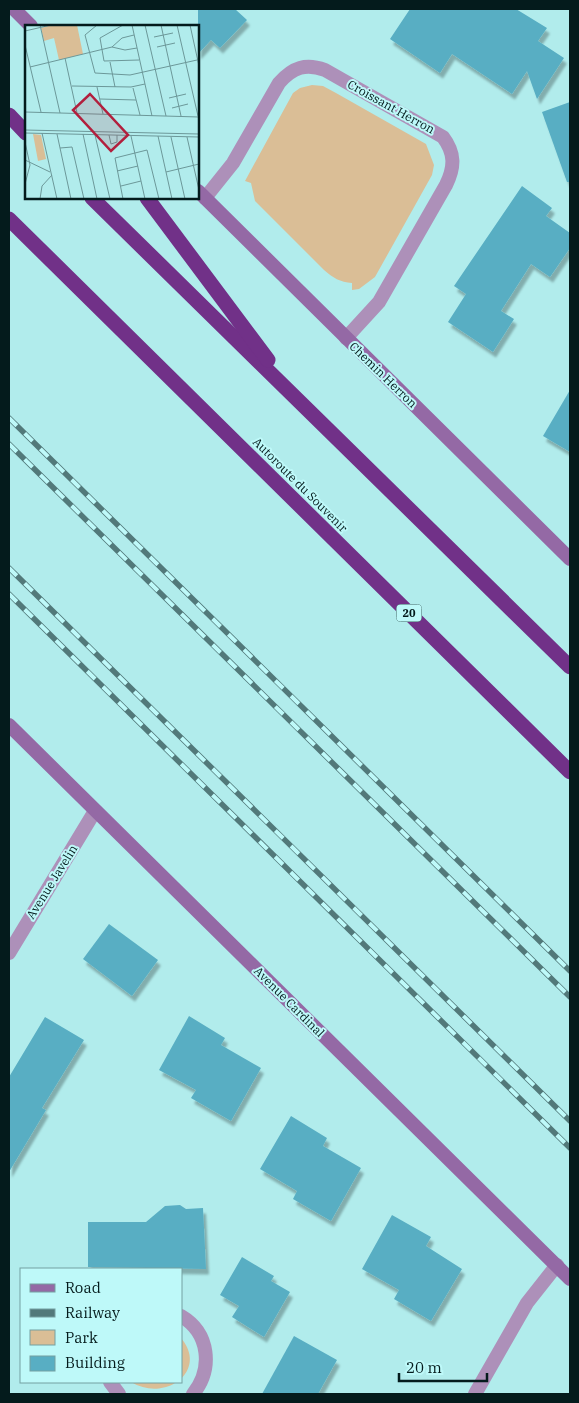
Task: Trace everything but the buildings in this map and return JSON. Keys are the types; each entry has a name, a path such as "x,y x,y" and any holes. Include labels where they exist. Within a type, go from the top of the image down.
{"highway":[{"path":"9,116 25,132"},
{"path":"93,199 570,668"},
{"path":"149,199 298,400"},
{"name":"Autoroute du Souvenir","path":"9,219 570,772"}],"main road":[{"path":"14,9 30,25"},
{"name":"Chemin Herron","path":"201,194 570,559"},
{"name":"Avenue Cardinal","path":"9,725 570,1279"}],"street":[{"name":"Croissant Herron","path":"201,194 233,164 287,74 304,66 313,65 325,70 442,137 450,147 453,159 452,172 446,185 379,302 346,338"},
{"name":"Avenue Javelin","path":"9,953 95,811"},
{"path":"475,1394 527,1303 557,1265"},
{"path":"182,1317 199,1333 206,1351 207,1361 203,1380 193,1394"},
{"path":"111,1383 119,1394"}],"green space":[{"path":"312,85 323,86 426,144 434,165 432,175 375,277 359,289 352,290 352,283 337,279 324,270 255,201 251,183 245,181 293,93 300,88"},
{"path":"182,1340 188,1350 190,1362 182,1377"},
{"path":"134,1383 174,1383 157,1389"}],"railway":[{"path":"9,418 570,971"},
{"path":"9,444 570,997"},
{"path":"9,568 570,1121"},
{"path":"9,594 570,1148"}]}
